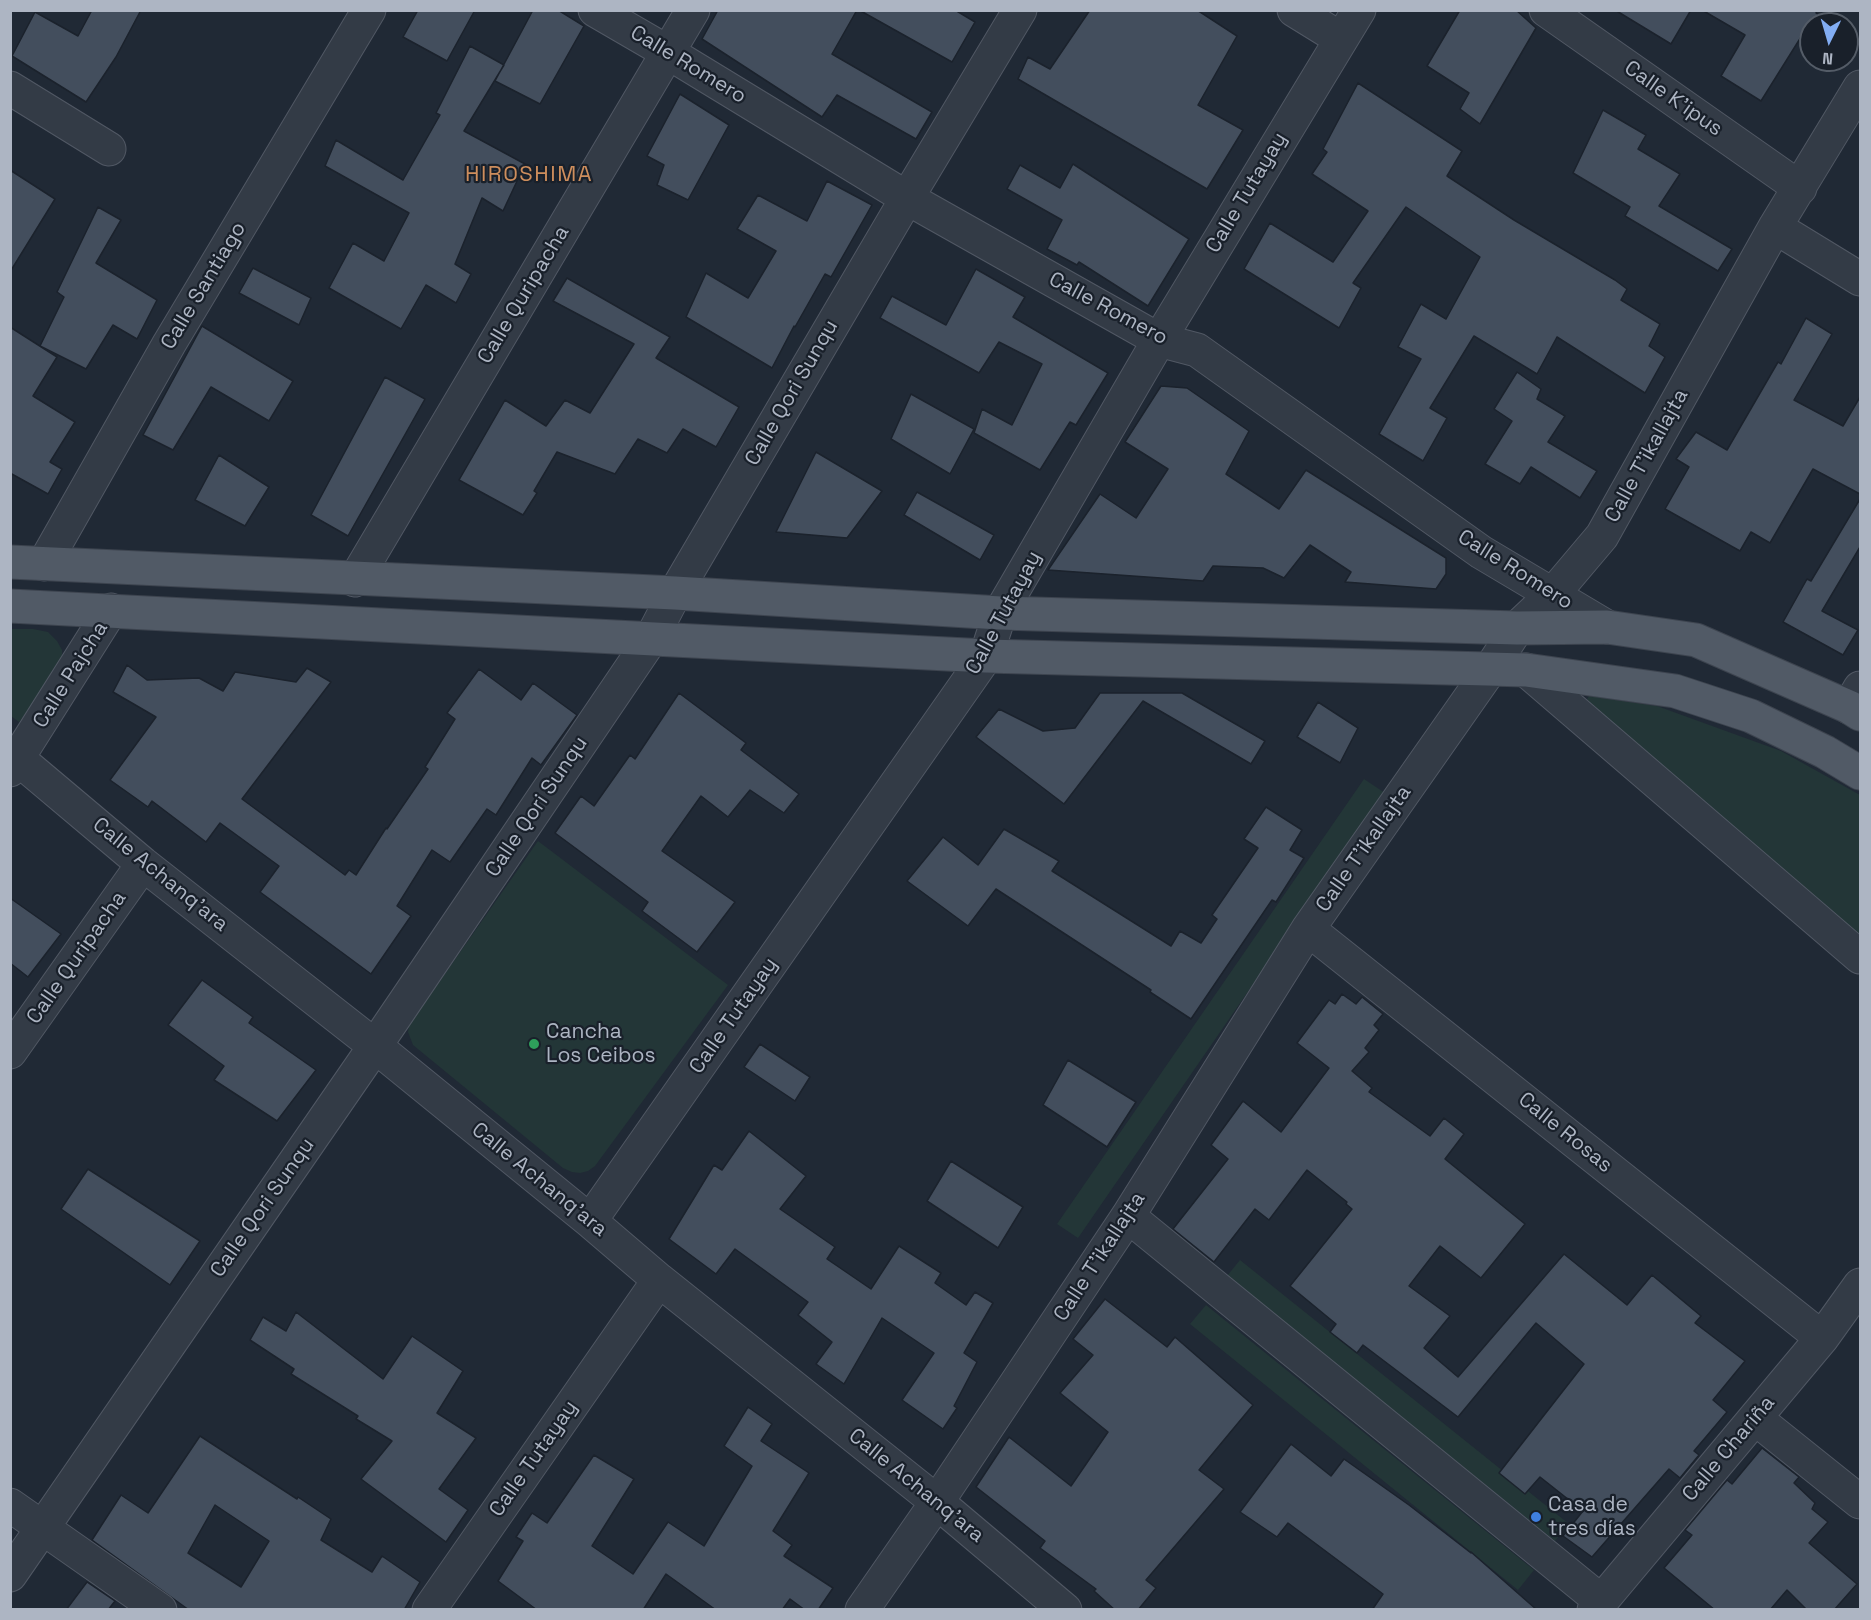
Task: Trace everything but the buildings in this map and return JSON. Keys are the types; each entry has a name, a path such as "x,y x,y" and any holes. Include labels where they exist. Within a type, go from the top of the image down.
{"main road":[{"path":"10,562 675,593 1000,613 1517,628 1607,627 1696,640 1857,703"},
{"path":"10,606 986,656 1526,670 1675,691 1751,717 1825,752 1860,772"}],"street":[{"name":"Calle Santiago","path":"44,564 169,344 369,10"},
{"name":"Calle Romero","path":"595,10 907,198 1159,340 1197,350 1481,552 1607,627"},
{"name":"Calle Quripacha","path":"355,579 693,10"},
{"name":"Calle Qori Sunqu","path":"10,1575 375,1046 651,639 675,593 1020,10"},
{"path":"1294,10 1341,39"},
{"name":"Calle Tutayay","path":"590,1221 986,656 1000,613 1159,340 1359,10"},
{"name":"Calle K'ipus","path":"1546,10 1800,188"},
{"name":"Calle T'ikallajta","path":"862,1610 1128,1216 1308,929 1517,628 1553,594 1602,536 1775,227 1860,87"},
{"path":"10,88 109,149"},
{"path":"1775,227 1860,279"},
{"name":"Calle Pajcha","path":"14,760 111,610"},
{"path":"1526,670 1860,957"},
{"name":"Calle Achanq'ara","path":"14,760 375,1046 659,1280 937,1502 1065,1610"},
{"name":"Calle Quripacha","path":"10,1052 143,864"},
{"name":"Calle Rosas","path":"1308,929 1822,1338"},
{"path":"1128,1216 1597,1605"},
{"name":"Calle Tutayay","path":"429,1610 659,1280"},
{"name":"Calle Chariña","path":"1597,1605 1822,1338 1860,1285"},
{"path":"1755,1418 1860,1502"},
{"path":"10,1505 160,1610"}],"shaded area":[{"path":"10,629 33,629 48,632 62,650 62,661 55,683 19,722 11,716"},
{"path":"1589,696 1657,706 1781,751 1860,795 1860,944 1584,704"},
{"path":"1364,779 1385,793 1078,1238 1057,1224"},
{"path":"538,841 728,985 595,1166 580,1173 563,1168 413,1045 408,1032 409,1025"},
{"path":"1240,1260 1569,1524 1555,1541 1227,1276"},
{"path":"1206,1305 1534,1570 1518,1590 1190,1324"}],"place":[{"name":"Cancha Los Ceibos","path":"534,1044"},
{"name":"Casa de tres días","path":"1536,1517"}],"district":[{"name":"HIROSHIMA","path":"529,175"}]}
